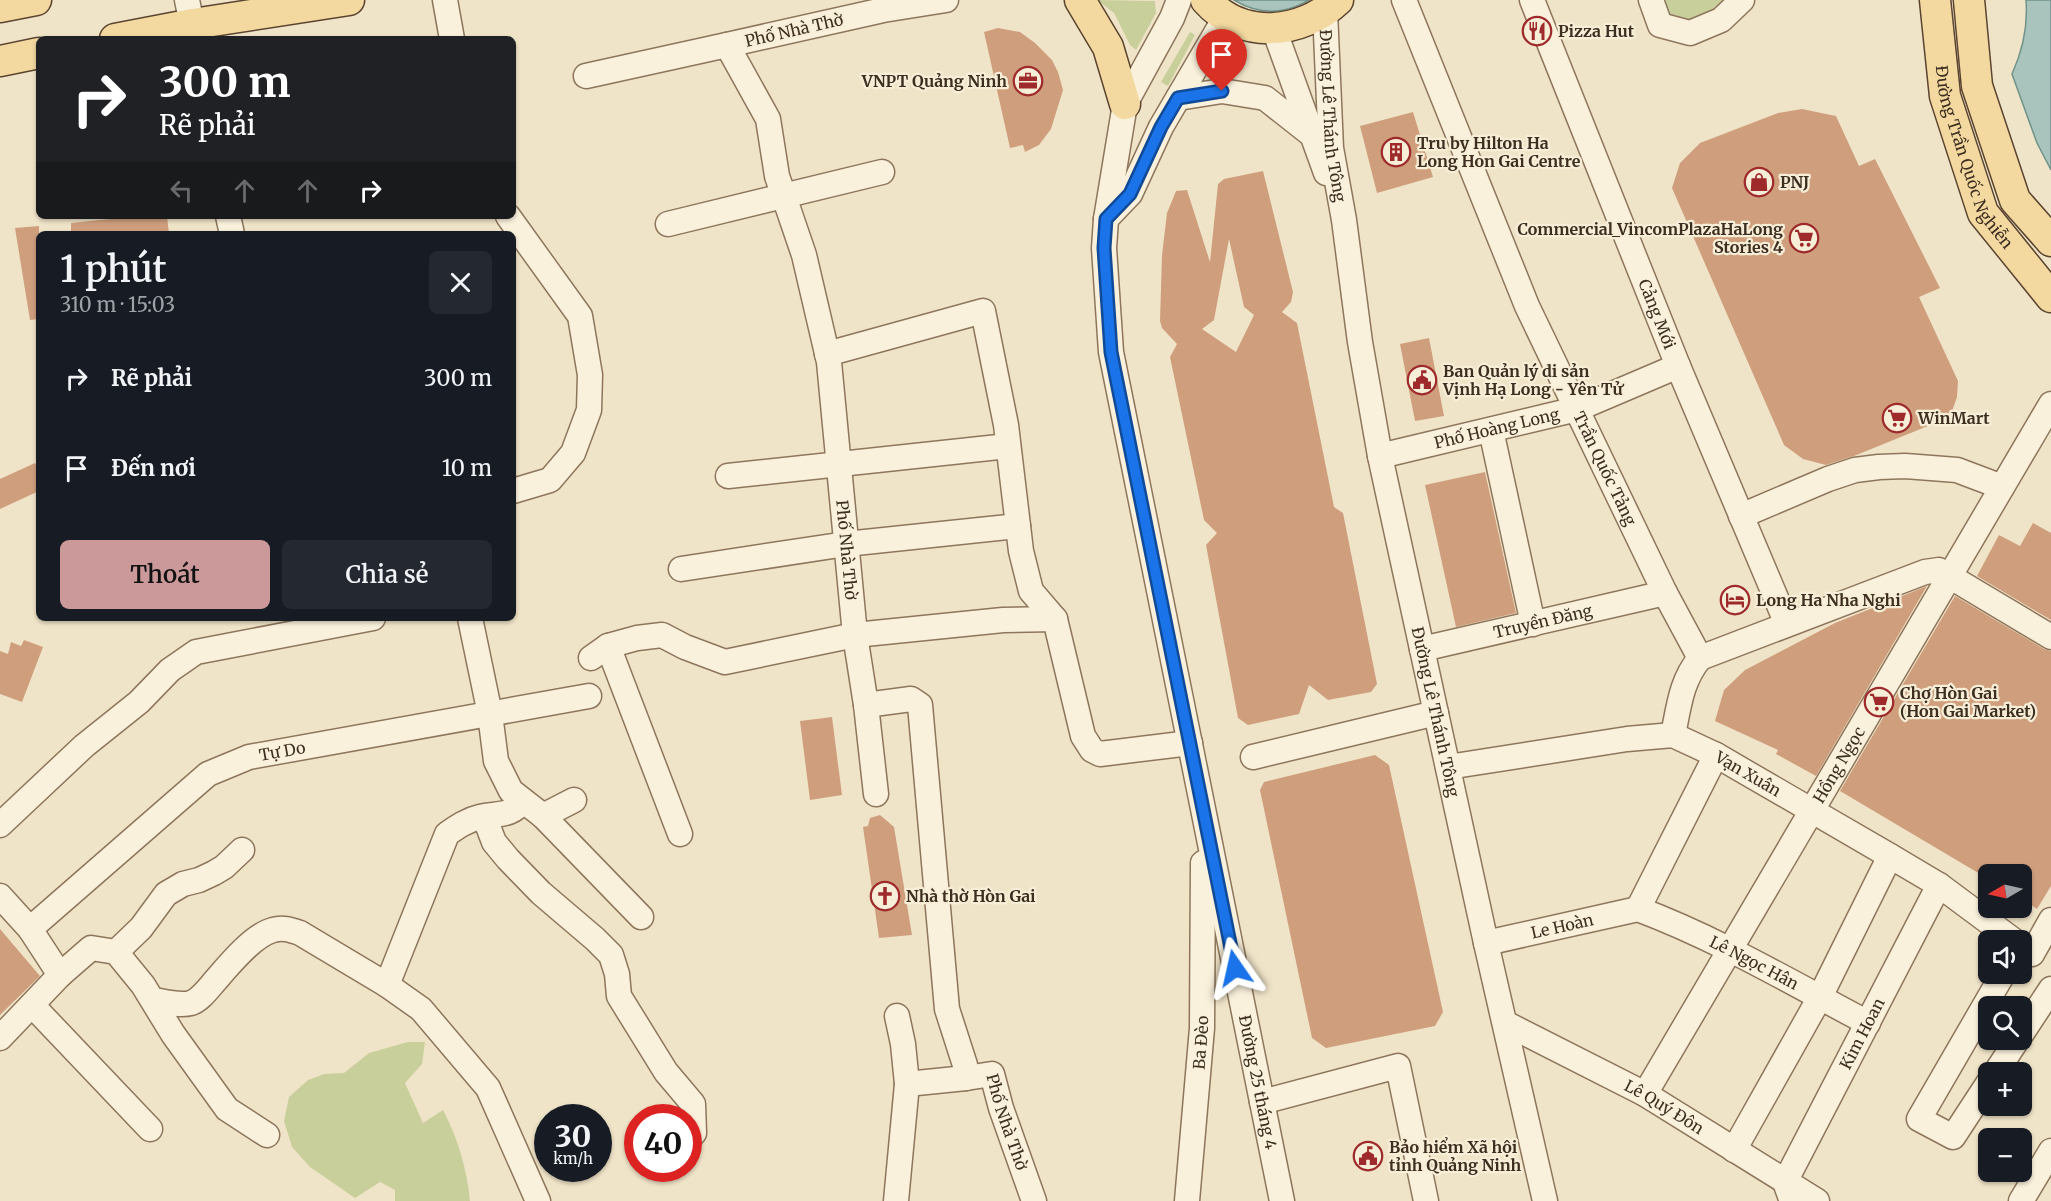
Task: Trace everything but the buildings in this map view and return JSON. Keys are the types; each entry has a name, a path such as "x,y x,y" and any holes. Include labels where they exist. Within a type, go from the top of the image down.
{"main road":[{"path":"0,7 36,0"},
{"path":"128,36 192,21 349,0"},
{"path":"1080,0 1108,47 1125,104"},
{"name":"Đường Trần Quốc Nghiễn","path":"1935,0 1945,96 1983,213 2051,297"},
{"name":"Đường Trần Quốc Nghiễn","path":"1969,0 1977,86 2015,200 2051,241"},
{"path":"1216,8 1241,24 1274,29 1301,24 1331,6"},
{"path":"0,60 36,54"}],"street":[{"path":"445,0 451,36"},
{"name":"Phố Nhà Thờ","path":"946,0 883,10 727,45 768,119 777,176 804,255 827,354 855,635 866,705 912,699 920,705 947,1009 965,1065 966,1078 992,1074 1001,1108 1034,1201"},
{"name":"Đường 25 tháng 4","path":"1179,0 1172,18 1125,104 1106,219 1104,248 1111,352 1282,1201"},
{"name":"Trần Quốc Tảng","path":"1404,0 1527,306 1665,593 1700,658"},
{"name":"Cảng Mới","path":"1532,0 1678,366 1787,624"},
{"path":"1652,0 1659,25 1690,33 1721,20 1742,0"},
{"name":"Đường Lê Thánh Tông","path":"1331,6 1331,148 1344,220 1360,342 1380,456 1486,943 1545,1201"},
{"path":"1106,219 1130,194 1161,127 1178,98 1216,8"},
{"name":"Đường Lê Thánh Tông","path":"1274,29 1344,220"},
{"path":"586,76 727,45"},
{"path":"1178,98 1222,91 1265,98 1312,135"},
{"path":"668,224 882,172"},
{"path":"516,490 550,480 573,453 589,410 590,375 580,316 519,241"},
{"path":"827,354 983,311 1006,425 1021,551 1031,591 1055,619 1083,736 1092,750 1100,754 1190,743"},
{"name":"Phố Hoàng Long","path":"1380,456 1577,409 1678,366"},
{"name":"Hồng Ngọc","path":"1645,1094 2051,404"},
{"path":"1491,430 1533,624"},
{"path":"728,476 1008,446"},
{"path":"1741,516 1828,479 1855,470 1879,467 1905,466 1957,470 2002,487"},
{"path":"681,569 846,544 1018,526"},
{"path":"1673,735 1685,682 1689,672 1700,658 1925,572 1939,570 2051,637"},
{"name":"Truyền Đăng","path":"1422,649 1665,593"},
{"path":"680,834 600,652 637,638 662,635 685,647 724,662 855,635 1003,620 1055,619"},
{"path":"0,825 84,746 139,702 170,670 196,652 357,621"},
{"path":"471,621 490,714 496,762 511,791 543,816 641,917"},
{"name":"Tự Do","path":"30,929 208,774 249,757 589,696"},
{"path":"866,705 876,794"},
{"path":"1253,757 1436,713"},
{"name":"Vạn Xuân","path":"1448,767 1627,739 1673,735 1716,755 1812,809 1938,885 2001,930"},
{"path":"1638,909 1716,755"},
{"path":"543,816 574,800"},
{"path":"387,985 447,834 461,824 482,816 502,815 518,808 522,801"},
{"name":"Ba Đèo","path":"1187,1201 1202,1028 1204,812"},
{"path":"482,816 494,842 508,858 541,893 596,939 610,955 617,974 619,996 666,1072 693,1104"},
{"path":"116,952 141,928 166,894 183,884 214,873 242,850"},
{"path":"1734,1150 1820,997 1890,856"},
{"name":"Kim Hoan","path":"1788,1191 1868,1023 1938,885"},
{"path":"0,896 30,929 60,975"},
{"name":"Le Hoàn","path":"1486,943 1638,909"},
{"name":"Lê Ngọc Hân","path":"1638,909 1730,949 1868,1023"},
{"path":"2032,948 2051,920"},
{"path":"154,1000 191,1003 256,938 275,929 300,933 387,985 421,1009 488,1088 538,1201"},
{"path":"0,1038 60,975 91,948 116,952 154,1000 173,1034 227,1109 267,1135"},
{"path":"1978,1099 1953,1137 1919,1119 1997,984"},
{"path":"2032,1018 2051,989"},
{"path":"32,1005 150,1130"},
{"path":"896,1201 907,1084 903,1044 897,1016"},
{"name":"Lê Quý Đôn","path":"1505,1023 1645,1094 1734,1150 1788,1191 1817,1201"},
{"path":"1262,1102 1398,1066 1426,1201"},
{"path":"907,1084 966,1078"},
{"path":"2021,1201 2051,1151"}],"green space":[{"path":"1097,0 1155,1 1156,13 1136,50 1130,45 1114,13"},
{"path":"1666,0 1726,0 1710,12 1688,20 1664,12"},
{"path":"1190,32 1195,35 1168,86 1161,82"},
{"path":"408,1042 425,1042 422,1064 405,1083 423,1123 443,1110 461,1154 470,1201 395,1201 395,1190 380,1182 355,1198 310,1167 292,1147 284,1121 289,1097 308,1080 324,1074 344,1073 369,1053"}],"water":[{"path":"1234,0 1309,0 1281,11 1262,11"},
{"path":"2026,0 2051,0 2051,170 2037,143 2012,74 2024,38"}],"place":[{"name":"Pizza Hut","path":"1537,31"},
{"name":"VNPT Quảng Ninh","path":"1028,81"},
{"name":"Tru by Hilton Ha Long Hon Gai Centre","path":"1396,152"},
{"name":"PNJ","path":"1759,182"},
{"name":"Commercial_VincomPlazaHaLong Stories 4","path":"1804,238"},
{"name":"Ban Quản lý di sản Vịnh Hạ Long - Yên Tử","path":"1422,380"},
{"name":"WinMart","path":"1897,418"},
{"name":"Long Ha Nha Nghi","path":"1735,600"},
{"name":"Chợ Hòn Gai (Hon Gai Market)","path":"1879,702"},
{"name":"Nhà thờ Hòn Gai","path":"885,896"},
{"name":"Bảo hiểm Xã hội tỉnh Quảng Ninh","path":"1368,1156"}],"route":[{"path":"1222,91 1178,98 1161,127 1130,194 1106,219 1104,248 1111,352 1235,968"}]}
